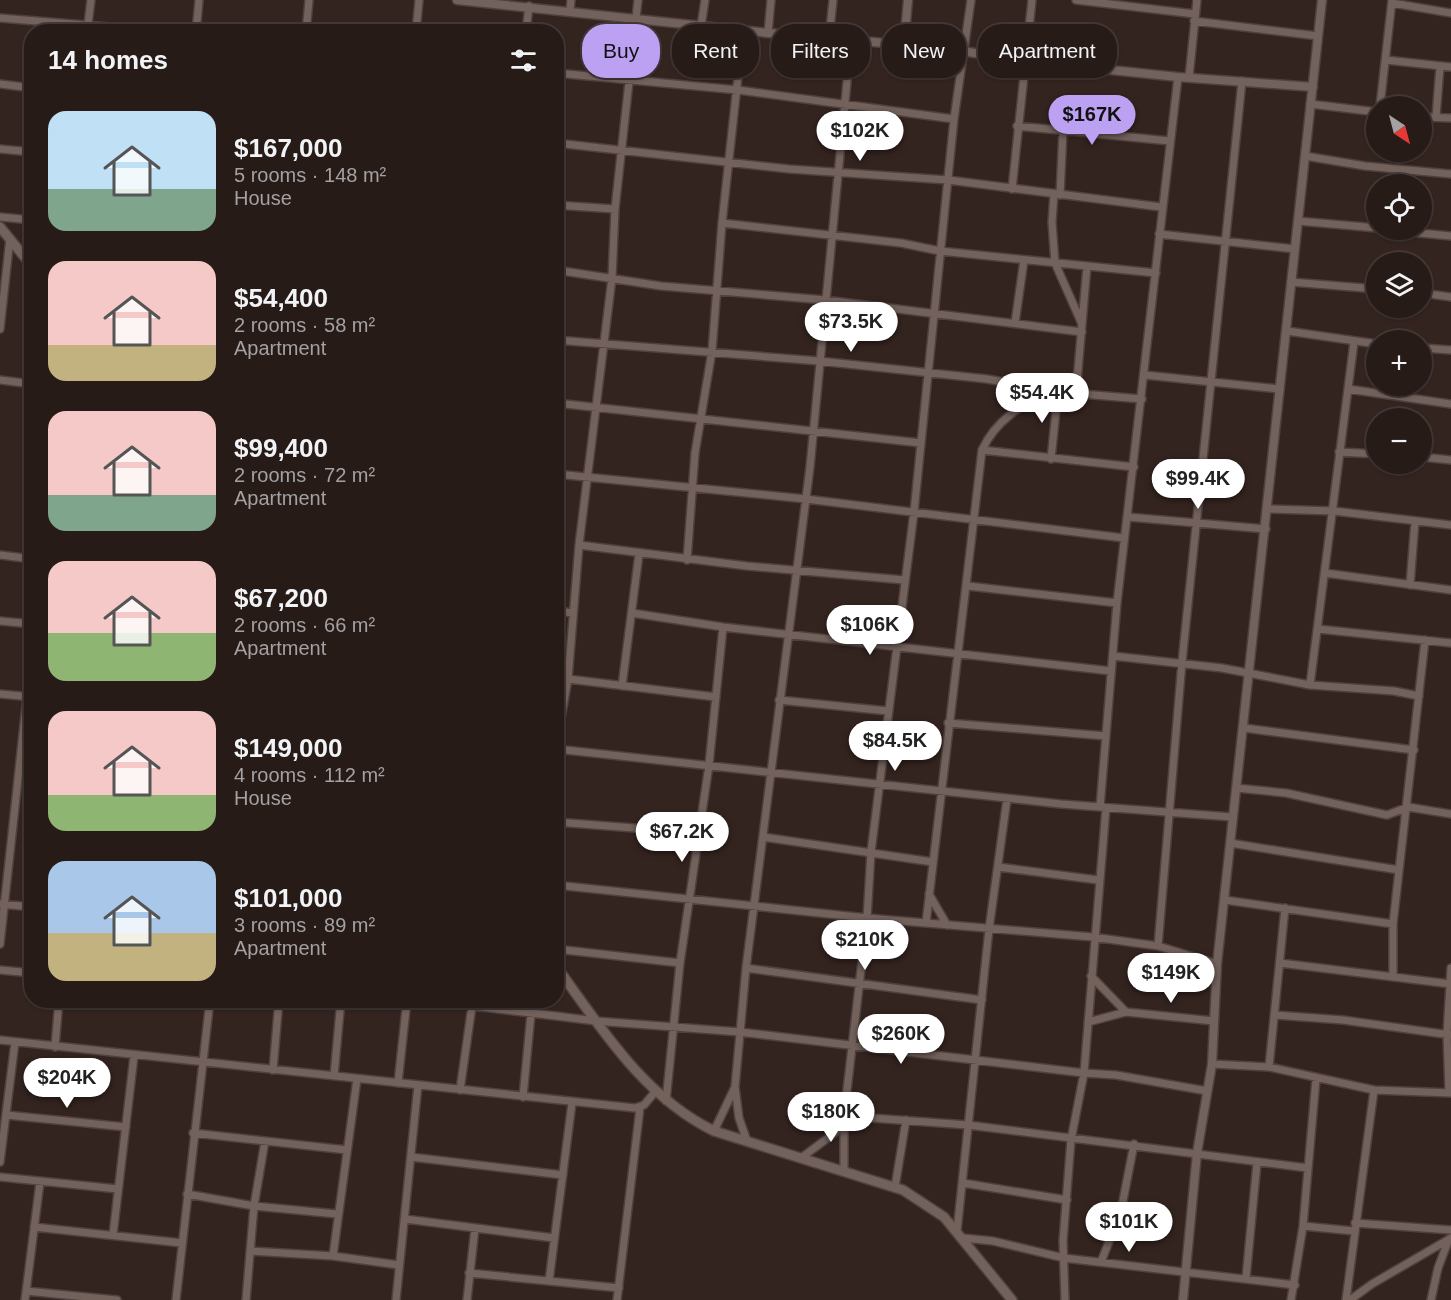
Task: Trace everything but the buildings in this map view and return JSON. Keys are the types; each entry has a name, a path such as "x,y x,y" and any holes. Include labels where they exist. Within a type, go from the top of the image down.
{"main road":[{"path":"0,227 24,256"},
{"path":"564,977 596,1021 655,1092 688,1119 714,1131 895,1187 926,1203 960,1234 1011,1300"}],"street":[{"path":"88,24 91,0"},
{"path":"197,24 199,0"},
{"path":"307,24 309,0"},
{"path":"417,24 419,0"},
{"path":"457,0 507,2 682,24"},
{"path":"570,10 571,0"},
{"path":"564,702 579,545 612,278 615,209 638,0"},
{"path":"701,24 705,0"},
{"path":"768,33 771,0"},
{"path":"831,24 833,0"},
{"path":"906,24 908,0"},
{"path":"966,36 971,0"},
{"path":"1029,24 1032,0"},
{"path":"1076,0 1318,36"},
{"path":"1189,77 1197,0"},
{"path":"1182,1300 1197,1153 1212,1064 1217,964 1232,817 1266,529 1322,0"},
{"path":"1381,96 1392,1 1451,13"},
{"path":"527,24 529,6"},
{"path":"0,18 52,24"},
{"path":"759,32 771,33"},
{"path":"1386,60 1451,67"},
{"path":"1436,117 1440,66"},
{"path":"1117,71 1312,87"},
{"path":"564,74 630,82 738,90 954,119"},
{"path":"1065,1300 1064,1258 1071,1140 1083,1073 1088,1022 1117,603 1145,375 1161,207 1178,77"},
{"path":"687,560 692,489 712,351 722,223 739,78"},
{"path":"747,1141 739,1118 735,1087 746,968 752,906 763,837 787,634 806,499 825,300 834,235 847,78"},
{"path":"844,1170 844,1116 867,918 871,852 895,646 914,512 933,312 960,78"},
{"path":"1012,189 1023,78"},
{"path":"1158,946 1182,662 1242,81"},
{"path":"0,84 24,87"},
{"path":"1310,104 1366,111"},
{"path":"1432,117 1451,118"},
{"path":"1017,126 1170,141"},
{"path":"1064,130 1052,222 1055,263 1082,328"},
{"path":"564,144 840,173 948,180 1161,207"},
{"path":"0,149 24,151"},
{"path":"1305,156 1365,166 1451,174"},
{"path":"564,205 615,209"},
{"path":"0,217 24,219"},
{"path":"1298,221 1366,227"},
{"path":"722,223 834,235 940,251 1156,273"},
{"path":"1159,234 1295,249"},
{"path":"1432,234 1451,236"},
{"path":"0,329 4,253 10,238"},
{"path":"1015,323 1024,260"},
{"path":"1076,393 1087,266"},
{"path":"564,271 718,291 825,300 1015,323 1082,328"},
{"path":"1292,282 1366,288"},
{"path":"1432,294 1451,297"},
{"path":"1287,332 1366,343"},
{"path":"564,341 819,361 867,368 1004,381 1055,391 1142,399"},
{"path":"1310,685 1354,342"},
{"path":"1432,349 1451,350"},
{"path":"1145,375 1211,380 1280,389"},
{"path":"0,380 24,383"},
{"path":"1348,389 1451,404"},
{"path":"926,923 948,723 968,586 982,450 990,432 1008,415 1055,391"},
{"path":"1051,459 1055,391"},
{"path":"564,404 921,443"},
{"path":"982,450 1134,468"},
{"path":"1339,452 1366,453"},
{"path":"1432,458 1451,460"},
{"path":"564,475 806,499 1124,538"},
{"path":"1268,509 1334,511 1451,525"},
{"path":"1128,517 1266,529"},
{"path":"1410,585 1415,521"},
{"path":"579,545 687,560 904,580"},
{"path":"622,686 639,554"},
{"path":"0,555 24,558"},
{"path":"1325,573 1451,590"},
{"path":"968,586 1117,603"},
{"path":"564,612 573,613"},
{"path":"632,613 723,627 1111,671"},
{"path":"0,621 24,623"},
{"path":"666,1102 680,963 709,765 723,627"},
{"path":"1318,629 1451,643"},
{"path":"1393,977 1393,924 1408,807 1425,640"},
{"path":"1113,656 1182,662 1250,672 1310,685 1385,690 1419,696"},
{"path":"564,683 568,679 716,697"},
{"path":"0,694 24,696"},
{"path":"779,700 888,711"},
{"path":"948,723 1106,736"},
{"path":"1244,728 1414,750"},
{"path":"0,944 2,904 24,735"},
{"path":"564,749 880,782 1007,799 1232,817"},
{"path":"1236,788 1286,793 1387,815 1408,807 1451,814"},
{"path":"1007,799 974,1061 960,1234 1064,1258 1295,1285"},
{"path":"564,823 699,833"},
{"path":"763,837 933,862"},
{"path":"1230,843 1399,870"},
{"path":"998,867 1098,880"},
{"path":"564,886 867,918 1094,937 1158,946 1217,964"},
{"path":"929,894 946,925"},
{"path":"1224,900 1393,924"},
{"path":"2,904 24,907"},
{"path":"1269,1067 1285,908"},
{"path":"564,949 680,963"},
{"path":"1280,963 1450,984"},
{"path":"746,968 982,1000"},
{"path":"1212,1064 1269,1067 1374,1090 1450,1093 1451,968"},
{"path":"0,970 24,972"},
{"path":"1091,976 1126,1012"},
{"path":"55,1047 58,1008"},
{"path":"176,1300 193,1133 209,1008"},
{"path":"273,1070 278,1008"},
{"path":"334,1076 340,1008"},
{"path":"398,1083 406,1008"},
{"path":"460,1090 472,1008"},
{"path":"487,1008 596,1021 740,1032 974,1061 1083,1073 1116,1074 1208,1091"},
{"path":"1088,1022 1126,1012 1214,1021"},
{"path":"523,1096 531,1014"},
{"path":"1275,1015 1343,1020 1449,1034"},
{"path":"0,1040 572,1103 640,1108"},
{"path":"0,1162 2,1127 6,1115 15,1042"},
{"path":"113,1235 134,1056"},
{"path":"333,1256 357,1079"},
{"path":"1291,1300 1303,1226 1316,1079"},
{"path":"396,1300 418,1085"},
{"path":"714,1131 735,1087"},
{"path":"1348,1300 1355,1227 1374,1090"},
{"path":"617,1300 640,1108 655,1092"},
{"path":"549,1281 572,1103"},
{"path":"6,1115 126,1127"},
{"path":"844,1116 968,1125 1071,1140 1134,1144 1257,1163 1308,1168"},
{"path":"895,1187 906,1120"},
{"path":"801,1158 844,1126"},
{"path":"193,1133 346,1149"},
{"path":"246,1300 254,1206 265,1141"},
{"path":"1101,1262 1119,1219 1134,1144"},
{"path":"411,1157 563,1175"},
{"path":"1246,1278 1257,1163"},
{"path":"0,1178 118,1189"},
{"path":"26,1300 40,1182"},
{"path":"963,1184 1067,1200"},
{"path":"187,1194 254,1206 338,1214"},
{"path":"405,1219 554,1238"},
{"path":"1303,1226 1451,1230"},
{"path":"34,1227 182,1243"},
{"path":"466,1300 475,1228"},
{"path":"1348,1300 1450,1238"},
{"path":"1431,1300 1438,1268 1450,1238"},
{"path":"250,1251 333,1256 399,1266"},
{"path":"469,1273 619,1288"},
{"path":"26,1291 117,1300"}]}
